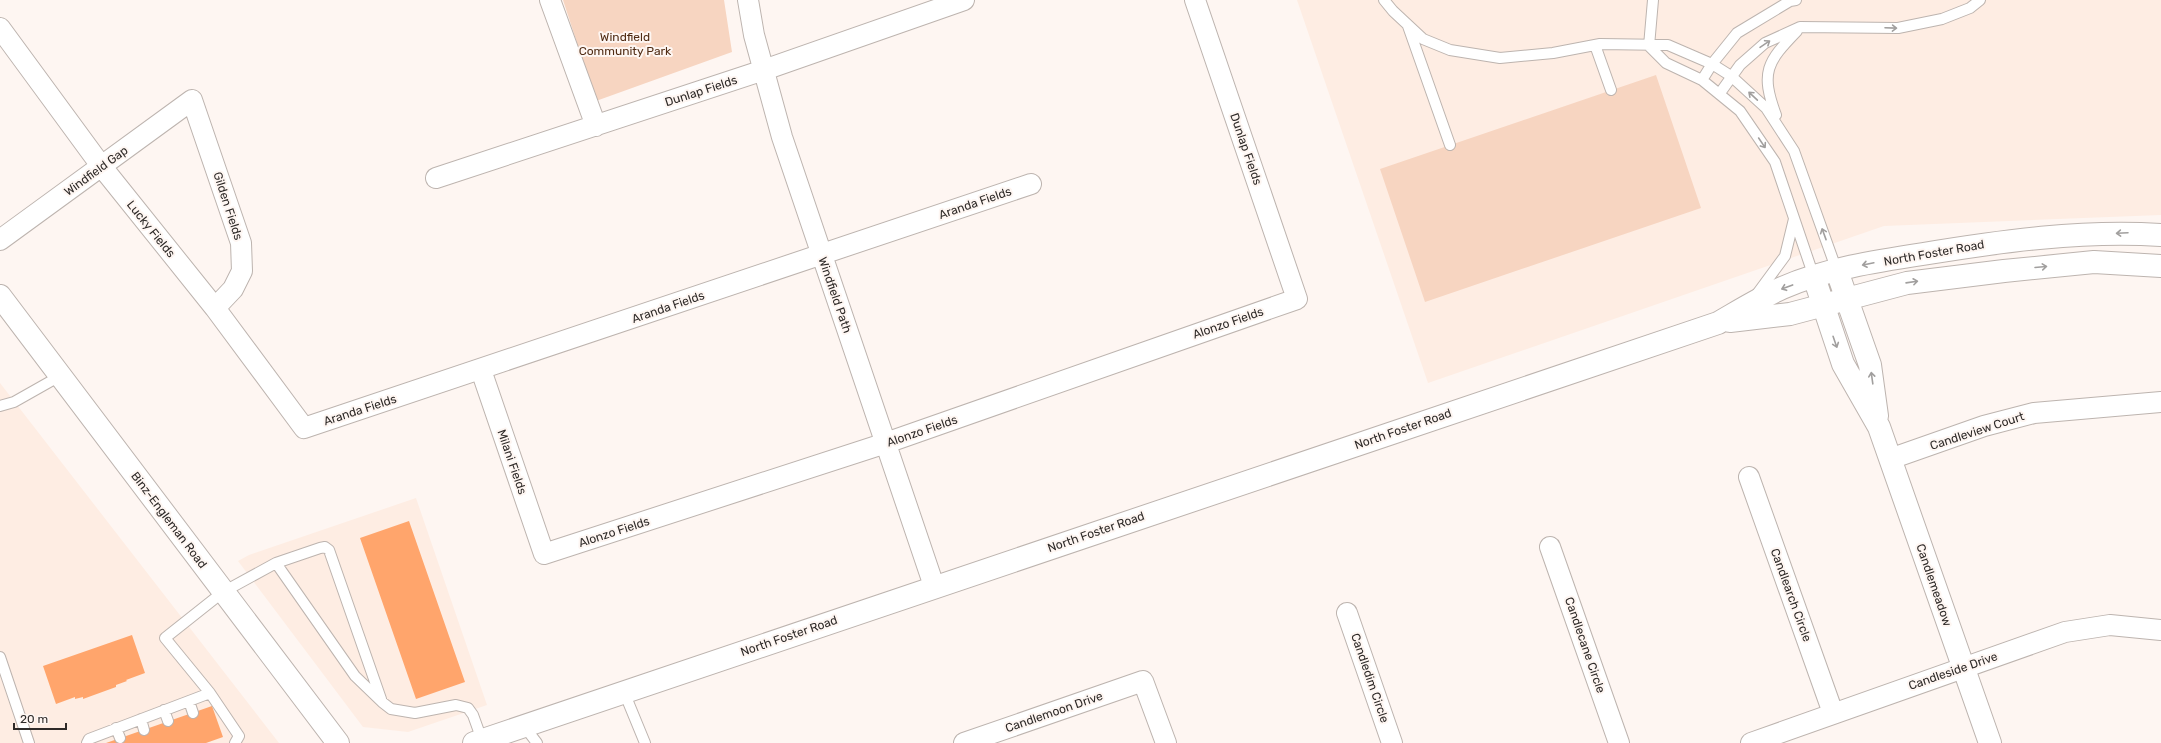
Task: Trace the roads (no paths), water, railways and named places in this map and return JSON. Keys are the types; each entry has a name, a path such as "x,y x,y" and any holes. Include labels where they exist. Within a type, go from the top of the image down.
{"main road":[{"name":"North Foster Road","path":"478,742 934,586 1718,323 1783,288 1814,277 1895,258 2011,240 2129,233 2161,235"},
{"name":"North Foster Road","path":"1718,323 1790,314 1907,283 2094,262 2161,266"},
{"name":"Candlemeadow","path":"1837,271 1870,365 1879,427 1990,743"},
{"name":"Candlemeadow","path":"1814,277 1843,364 1879,427"},
{"name":"Binz-Engleman Road","path":"0,296 338,743"}],"street":[{"path":"550,0 596,126"},
{"name":"Windfield Path","path":"748,0 754,35 782,138 934,586"},
{"name":"Dunlap Fields","path":"436,178 764,70 964,0"},
{"name":"Dunlap Fields","path":"1195,0 1297,299"},
{"name":"Lucky Fields","path":"0,28 102,167 215,308 304,428"},
{"name":"Windfield Gap","path":"0,240 192,100"},
{"name":"Gilden Fields","path":"192,100 241,243 242,271 233,289 215,308"},
{"name":"Aranda Fields","path":"304,428 1030,184"},
{"name":"Alonzo Fields","path":"544,554 886,443 1297,299"},
{"name":"Milani Fields","path":"480,370 544,554"},
{"name":"Candleview Court","path":"1890,459 1984,426 2034,413 2161,402"},
{"name":"Candlearch Circle","path":"1749,477 1833,714"},
{"name":"Candlecane Circle","path":"1550,547 1620,743"},
{"name":"Candledim Circle","path":"1348,613 1392,743"},
{"name":"Candleside Drive","path":"1751,743 2065,632 2110,625 2161,630"},
{"name":"Candlemoon Drive","path":"964,743 1143,681 1166,743"}],"lane":[{"path":"1384,0 1423,39 1450,50 1500,58 1553,53 1595,45 1668,45 1712,64 1731,76 1766,108 1794,152 1837,271"},
{"path":"1648,46 1653,0"},
{"path":"1702,80 1712,64 1737,33 1790,1 1796,0"},
{"path":"1720,92 1740,65 1765,43 1800,27 1898,28 1942,19 1970,8 1980,0"},
{"path":"1408,25 1450,145"},
{"path":"1784,136 1770,99 1767,75 1775,54 1800,27"},
{"path":"1595,45 1610,90"},
{"path":"1648,46 1666,63 1702,80 1720,92 1740,111 1775,162 1814,277"},
{"path":"1745,308 1785,256 1794,219"},
{"path":"0,406 14,402 60,376"},
{"path":"235,743 239,736 210,693 165,638 223,592 276,563 320,548 325,547 329,550 382,702"},
{"path":"276,563 355,676 382,702 391,709 415,713 456,705 468,708 473,715 478,742"},
{"path":"0,657 29,743"},
{"path":"624,692 645,743"},
{"path":"89,742 118,733 141,719 210,693"},
{"path":"189,700 194,713"},
{"path":"164,710 168,721"},
{"path":"141,719 144,730"},
{"path":"524,726 537,743"}],"park label":[{"name":"Windfield Community Park","path":"625,44"}]}
